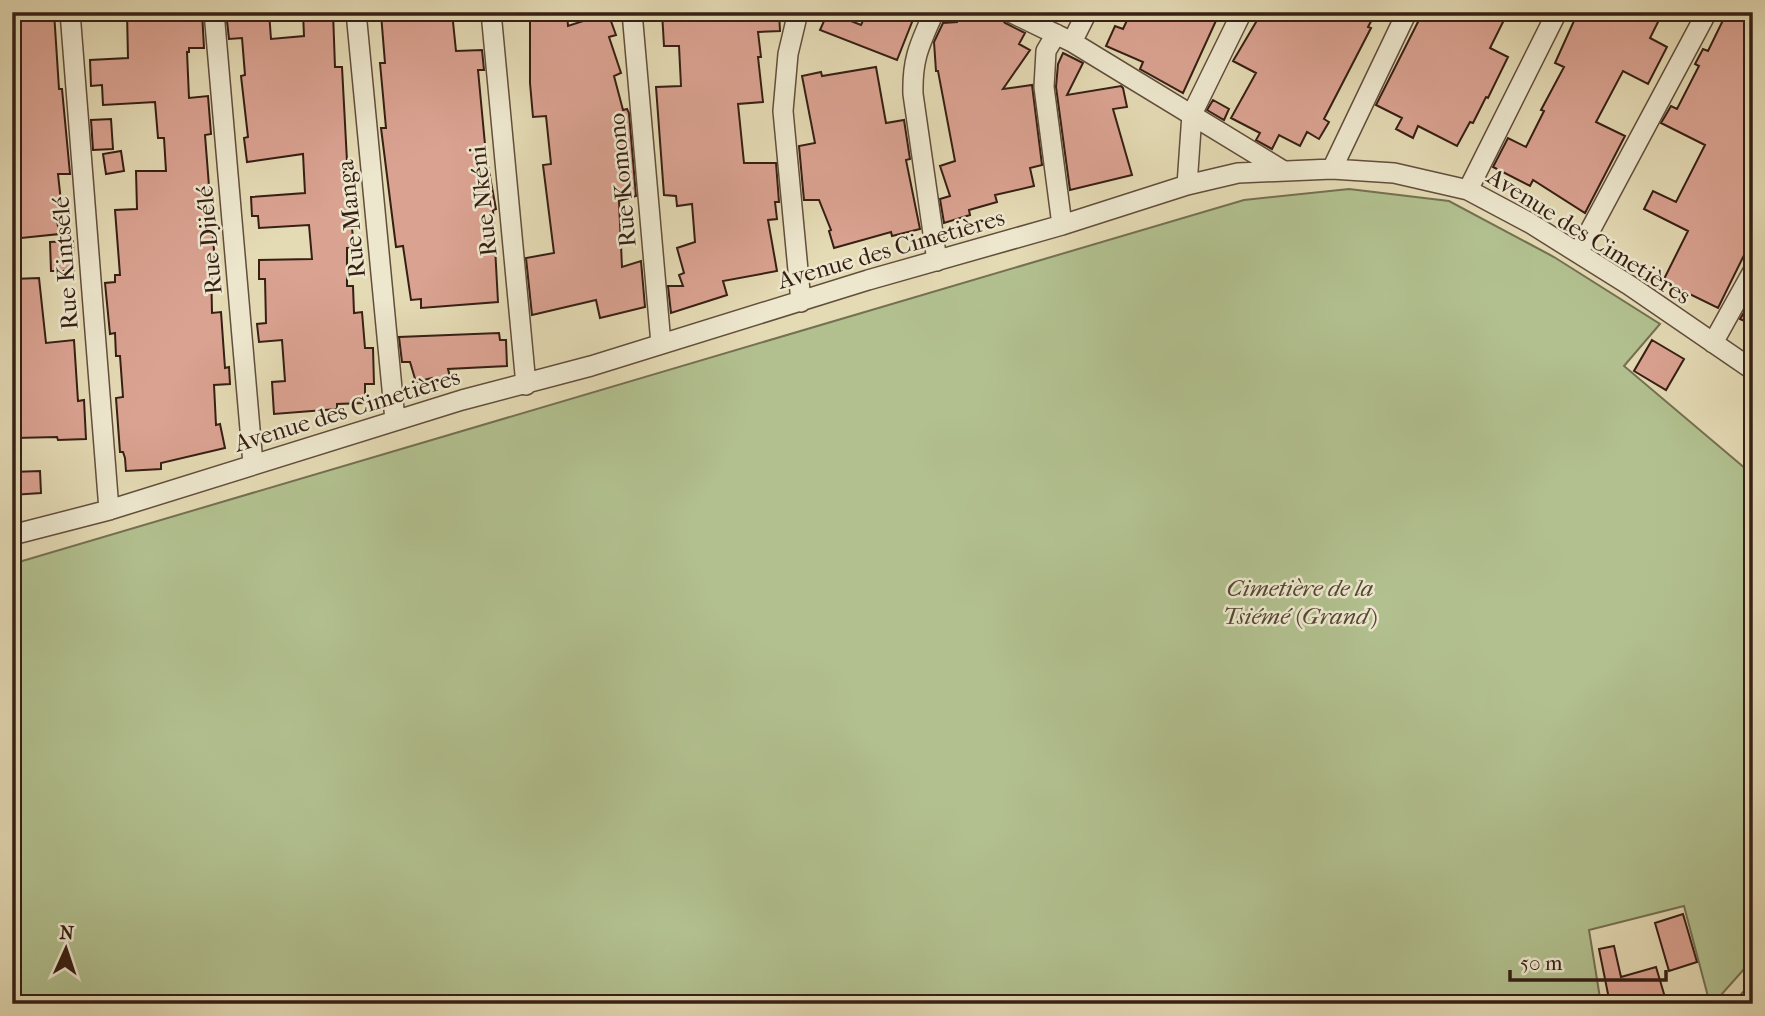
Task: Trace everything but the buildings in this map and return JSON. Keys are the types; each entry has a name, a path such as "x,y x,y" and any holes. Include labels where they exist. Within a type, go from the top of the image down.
{"street":[{"name":"Rue Kintsélé","path":"70,12 108,510"},
{"name":"Rue Djiélé","path":"214,12 253,464"},
{"name":"Rue Manga","path":"356,12 395,421"},
{"name":"Rue Nkéni","path":"491,12 526,385"},
{"name":"Rue Komono","path":"632,12 661,344"},
{"path":"798,12 788,54 783,111 801,302"},
{"path":"934,12 918,48 913,68 913,94 937,261"},
{"path":"1010,12 1064,38 1282,170"},
{"path":"1062,225 1044,87 1046,51 1064,38 1087,12"},
{"path":"1187,185 1192,114 1242,12"},
{"path":"1332,169 1408,12"},
{"path":"1468,190 1557,12"},
{"path":"1578,253 1707,12"},
{"name":"Avenue des Cimetières","path":"12,535 108,510 462,400 526,385 868,280 1062,225 1187,185 1229,175 1332,169 1394,173 1468,190 1530,223 1629,285 1753,370"},
{"path":"1713,343 1753,271"},
{"path":"1746,1004 1753,996"}],"green space":[{"name":"Cimetière de la Tsiémé (Grand)","path":"1349,189 1449,201 1554,257 1660,324 1624,366 1753,475 1753,959 1713,1004 1710,1004 1684,906 1589,930 1601,1004 12,1004 12,564 1244,200"}]}
